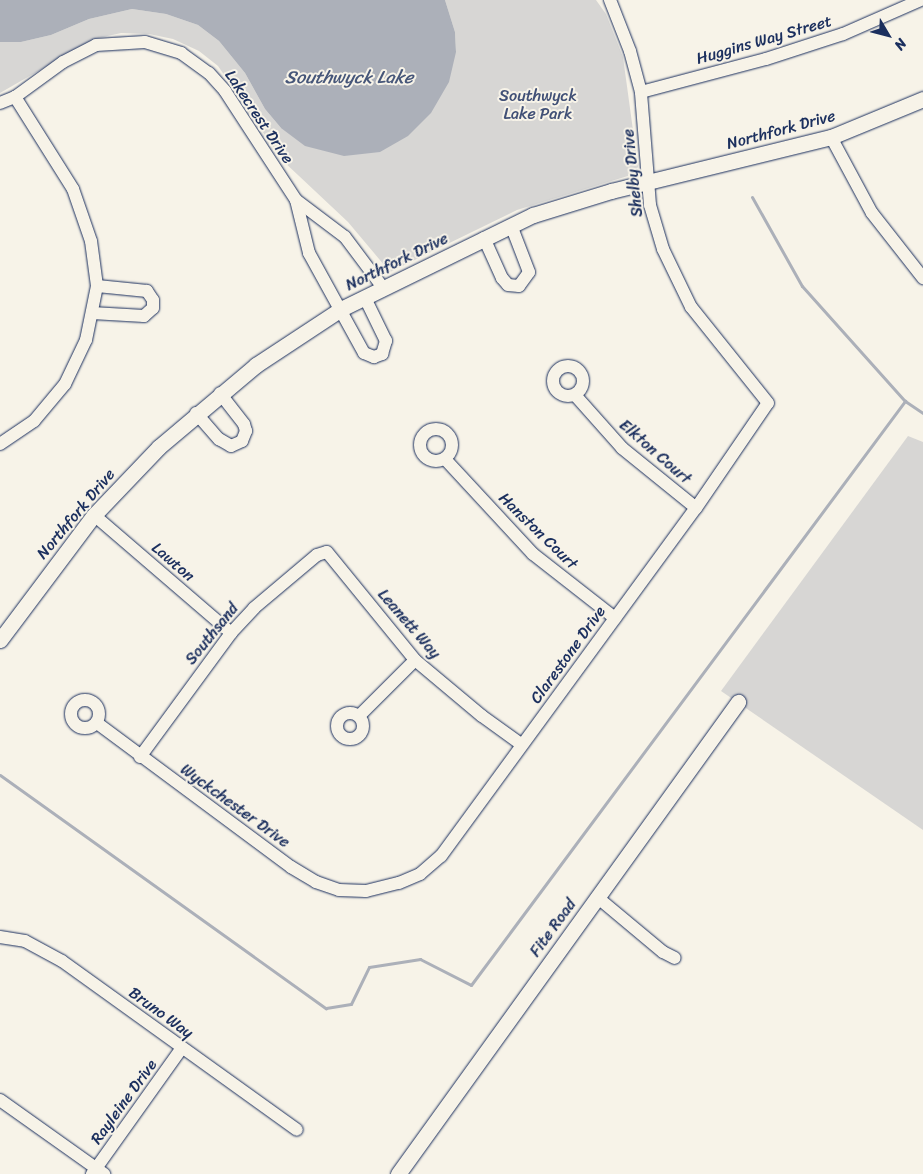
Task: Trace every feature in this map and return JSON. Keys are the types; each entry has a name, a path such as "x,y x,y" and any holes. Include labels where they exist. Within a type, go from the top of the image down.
{"street":[{"name":"Shelby Drive","path":"610,0 628,42 641,92 650,205 656,228 677,283 710,333 768,403"},
{"name":"Huggins Way Street","path":"641,92 791,51 843,34 921,0"},
{"name":"Lakecrest Drive","path":"0,103 15,97 63,62 96,45 130,41 167,48 196,62 225,90 296,200 309,253 364,353 369,357 382,354 386,340 364,298"},
{"path":"0,444 34,421 65,384 82,354 98,286 91,241 73,189 15,97"},
{"name":"Northfork Drive","path":"0,640 94,514 196,413 220,393 341,309 511,225 586,198 831,137 923,99"},
{"path":"831,137 872,213 923,278"},
{"name":"Lakecrest Drive","path":"296,200 345,237 384,288"},
{"path":"484,238 502,278 508,285 519,286 529,272 511,225"},
{"path":"92,312 144,316 153,308 153,300 147,291 98,286"},
{"path":"196,413 219,439 231,446 242,440 246,431 244,424 220,393"},
{"name":"Elkton Court","path":"575,395 622,448 696,508"},
{"name":"Clarestone Drive","path":"366,891 400,883 420,874 441,856 696,508 768,403"},
{"name":"Hanston Court","path":"445,459 533,554 615,618"},
{"name":"Lawton","path":"94,514 230,633"},
{"name":"Southsand","path":"140,756 230,633 254,608 317,554 327,552"},
{"name":"Leanett Way","path":"327,552 415,660 482,716 522,745"},
{"path":"359,716 415,660"},
{"name":"Fite Road","path":"398,1174 738,702"},
{"name":"Wyckchester Drive","path":"97,723 316,882 339,890 366,891"},
{"path":"597,898 656,943 663,952 675,958"},
{"name":"Bruno Way","path":"0,937 24,941 49,953 297,1130"},
{"name":"Rayleine Drive","path":"97,1172 182,1048"},
{"path":"0,1100 97,1172"}],"green space":[{"name":"Southwyck Lake Park","path":"445,0 596,0 606,14 623,57 638,167 631,175 517,210 390,272 348,222 282,160 218,66 199,51 173,39 149,34 121,33 94,39 0,93 0,42 21,42 51,35 89,19 132,9 166,14 198,25 219,41 245,73 265,109 281,128 456,52 455,32"},
{"path":"908,436 923,442 923,830 721,691"}],"water":[{"name":"Southwyck Lake","path":"0,0 445,0 455,32 456,52 449,82 431,113 408,136 380,152 344,156 305,146 281,128 265,109 245,73 219,41 198,25 166,14 132,9 89,19 51,35 21,42 0,42"}],"waterway":[{"path":"752,197 802,286 905,401 923,413"},
{"path":"0,775 326,1008 351,1004 369,967 420,959 471,985 905,401"}]}
